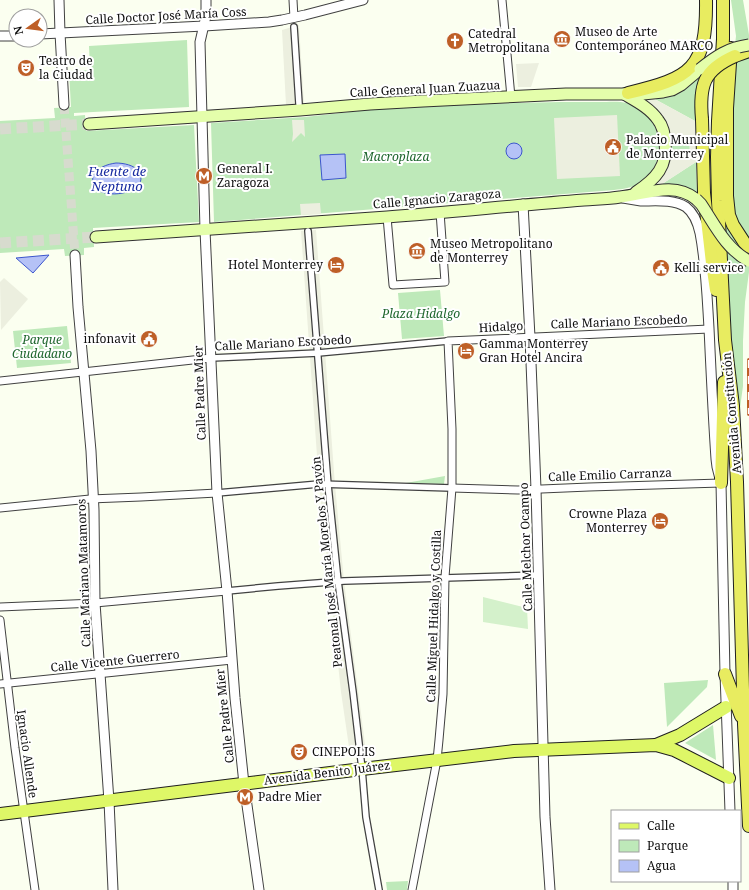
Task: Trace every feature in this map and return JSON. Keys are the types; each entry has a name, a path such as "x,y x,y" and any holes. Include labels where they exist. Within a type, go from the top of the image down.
{"highway":[{"path":"626,93 665,83 686,72 692,66 701,51 704,39 706,0"},
{"path":"723,0 730,28 731,41 727,108 727,196 729,215 733,225 749,247"},
{"name":"Avenida Constitución","path":"723,0 723,39 718,106 718,202 725,340 733,406 737,482 744,724 749,826"},
{"path":"721,483 725,340 708,234 704,193 700,99 704,82 709,74 718,65 726,60 749,51"},
{"path":"725,674 744,724"}],"main road":[{"name":"Calle General Juan Zuazua","path":"90,124 415,101 566,94 656,93 672,90 681,85 719,54 730,49 749,45"},
{"path":"625,196 648,183 657,174 664,161 665,146 664,132 658,119 626,93"},
{"name":"Calle Ignacio Zaragoza","path":"96,237 387,217 625,196 656,190 674,190 688,194 701,204 723,239 738,254 749,262"},
{"name":"Avenida Benito Juárez","path":"656,745 680,735 726,707"},
{"name":"Avenida Benito Juárez","path":"0,814 437,760 544,750 656,745 684,754 729,778"}],"street":[{"path":"59,0 64,105"},
{"name":"Calle Padre Mier","path":"206,0 206,16 200,42 205,230 217,492 244,784 259,890"},
{"path":"293,0 300,104"},
{"name":"Calle Doctor José María Coss","path":"48,34 294,22 363,0"},
{"path":"502,0 511,97"},
{"path":"625,196 641,201 672,202 679,204 692,212 700,233 709,329 716,459 721,483 725,674 730,810"},
{"name":"Calle Melchor Ocampo","path":"523,204 536,489 545,817 550,890"},
{"path":"387,217 393,286 445,282 440,212"},
{"name":"Peatonal José María Morelos Y Pavón","path":"308,230 328,485 338,581 362,769 366,817 379,890"},
{"name":"Calle Mariano Matamoros","path":"75,255 78,307 91,451 96,603 109,801 113,890"},
{"name":"Calle Mariano Escobedo","path":"530,337 709,329"},
{"name":"Hidalgo","path":"448,341 530,337"},
{"name":"Calle Mariano Escobedo","path":"0,381 210,358 318,353 448,341"},
{"name":"Calle Miguel Hidalgo y Costilla","path":"412,890 437,760 443,694 445,578 452,488 452,429 448,341"},
{"name":"Calle Emilio Carranza","path":"452,488 518,490 721,483"},
{"path":"0,508 93,499 149,497 319,484 452,488"},
{"path":"0,607 96,603 338,581 539,575"},
{"name":"Ignacio Allende","path":"0,620 4,683 35,890"},
{"name":"Calle Vicente Guerrero","path":"4,683 232,660"}],"green space":[{"path":"731,0 743,0 749,35 749,272 745,302 743,386 738,423 724,255 729,167 723,149 706,154 698,148 711,139 715,145 732,73 736,36"},
{"path":"187,40 189,107 74,113 74,116 85,115 86,131 194,125 199,222 93,228 94,247 84,248 84,255 65,256 64,249 0,253 0,121 55,118 54,108 71,107 69,71 90,70 89,46"},
{"path":"702,71 695,94 695,121 651,97"},
{"name":"Macroplaza","path":"560,102 624,102 638,108 647,115 657,134 659,145 658,156 654,167 648,176 640,183 624,189 214,222 211,123 305,117 386,108"},
{"path":"689,136 690,153 672,154 672,137"},
{"path":"696,162 697,196 659,186"},
{"name":"Plaza Hidalgo","path":"440,290 444,336 402,339 398,293"},
{"name":"Parque Ciudadano","path":"67,326 71,363 17,368 13,331"},
{"path":"445,476 444,484 406,483"},
{"path":"483,597 527,608 528,629 483,622"},
{"path":"708,680 707,687 667,727 664,683"},
{"path":"713,725 716,760 685,743"},
{"path":"408,881 407,890 387,890 386,882"}],"shaded area":[{"path":"299,25 304,104 286,105 282,30"},
{"path":"539,63 531,87 518,87 516,64"},
{"path":"651,97 695,121 696,162 659,186 648,187 656,180 666,131 635,98","holes":["689,136 690,153 672,154 672,137"]},
{"name":"Palacio Municipal de Monterrey","path":"617,115 620,176 557,179 554,118"},
{"path":"292,120 304,120 305,137 301,133 292,142 293,134"},
{"path":"320,203 321,214 301,215 300,204"},
{"path":"316,230 335,485 344,581 366,752 350,754 341,692 319,484 301,231"},
{"path":"4,278 28,299 1,330 0,282"}],"water":[{"path":"514,143 520,145 522,151 520,157 514,159 508,157 506,151 508,145"},
{"path":"345,154 346,178 322,180 320,155"},
{"name":"Fuente de Neptuno","path":"116,163 132,166 139,172 141,180 137,187 119,194 109,194 100,191 94,186 94,174 102,167"},
{"path":"49,255 33,273 16,258"}],"tunnel":[{"path":"64,105 75,255"},
{"path":"0,129 89,124"},
{"path":"0,243 96,237"}],"railway":[{"path":"749,360 749,414"}],"place":[{"name":"Museo de Arte Contemporáneo MARCO","path":"562,39"},
{"name":"Catedral Metropolitana","path":"455,41"},
{"name":"Teatro de la Ciudad","path":"26,68"},
{"name":"Palacio Municipal de Monterrey","path":"613,147"},
{"name":"General I. Zaragoza","path":"204,176"},
{"name":"Museo Metropolitano de Monterrey","path":"417,251"},
{"name":"Hotel Monterrey","path":"336,265"},
{"name":"Kelli service","path":"661,268"},
{"name":"infonavit","path":"149,339"},
{"name":"Gamma Monterrey Gran Hotel Ancira","path":"466,351"},
{"name":"Crowne Plaza Monterrey","path":"660,521"},
{"name":"CINEPOLIS","path":"299,752"},
{"name":"Padre Mier","path":"245,797"}]}
